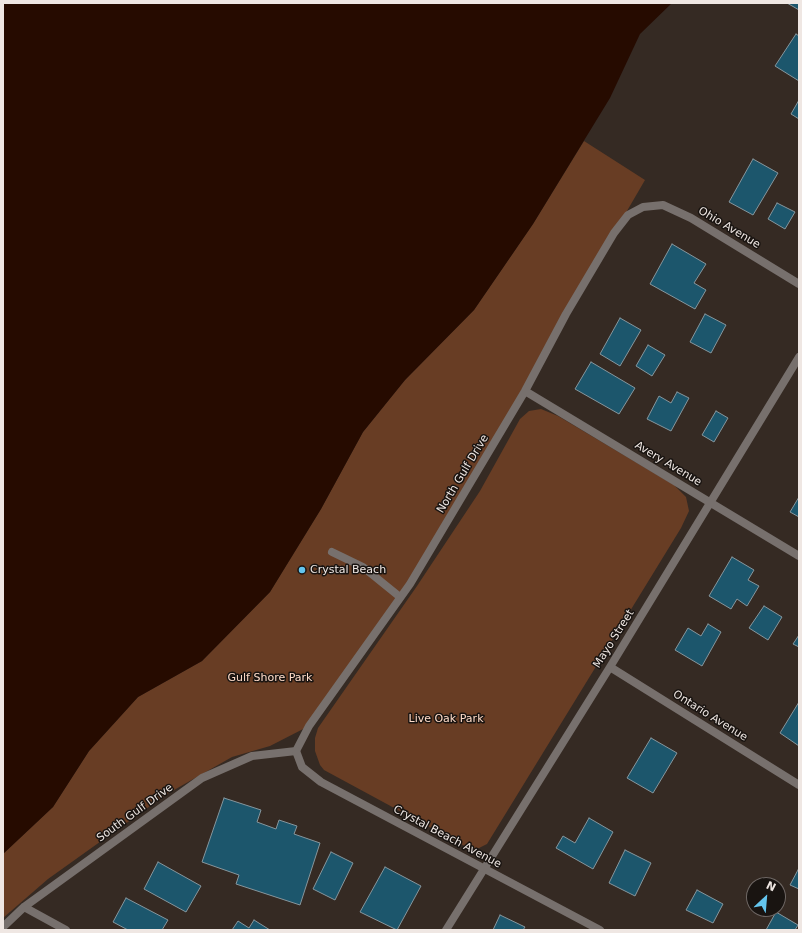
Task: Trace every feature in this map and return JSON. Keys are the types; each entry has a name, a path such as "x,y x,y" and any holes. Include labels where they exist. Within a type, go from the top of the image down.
{"street":[{"name":"Ohio Avenue","path":"643,207 663,205 692,218 799,284"},
{"name":"North Gulf Drive","path":"296,751 309,726 400,597 525,391 566,314 614,233 628,215 643,207"},
{"name":"Mayo Street","path":"446,930 610,667 799,357"},
{"name":"Avery Avenue","path":"525,391 799,556"},
{"path":"332,552 363,567 400,597"},
{"name":"Ontario Avenue","path":"610,667 799,785"},
{"name":"Crystal Beach Avenue","path":"296,751 302,767 322,782 600,930"},
{"name":"South Gulf Drive","path":"3,927 24,907 202,778 252,756 296,751"},
{"path":"24,907 66,930"}],"green space":[{"name":"Gulf Shore Park","path":"584,141 645,180 410,584 309,726 270,746 232,757 167,794 48,879 3,918 3,854 53,807 89,751 138,697 202,661 270,592 321,509 363,432 405,380 474,310 533,224"},
{"name":"Live Oak Park","path":"541,409 558,416 674,485 686,497 689,511 681,528 487,844 479,848 470,849 324,770 320,765 315,751 315,738 318,728 417,586 480,491 520,419 529,411"}],"shaded area":[{"path":"3,3 672,3 640,34 610,98 533,224 474,310 405,380 363,432 321,509 270,592 202,661 138,697 89,751 53,807 3,854"}],"building":[{"path":"787,3 799,3 799,10"},
{"path":"796,34 799,36 799,81 775,66"},
{"path":"799,100 799,119 791,114"},
{"path":"753,159 778,173 753,215 729,202"},
{"path":"777,203 795,212 785,229 768,219"},
{"path":"672,244 706,264 694,283 706,290 695,309 650,284"},
{"path":"705,314 726,325 711,353 690,342"},
{"path":"620,318 641,330 620,366 600,354"},
{"path":"648,345 665,355 652,376 636,366"},
{"path":"591,362 635,388 619,414 575,389"},
{"path":"677,392 689,398 671,431 647,419 659,396 671,403"},
{"path":"716,411 728,418 714,442 702,435"},
{"path":"799,497 799,517 790,512"},
{"path":"732,557 754,570 748,580 759,586 747,606 737,599 731,609 709,596"},
{"path":"764,606 782,617 768,640 749,628"},
{"path":"708,624 721,632 702,666 675,650 688,628 701,636"},
{"path":"799,635 799,647 793,644"},
{"path":"799,702 799,746 780,733"},
{"path":"651,738 677,753 653,793 627,778"},
{"path":"224,798 261,810 257,822 276,829 279,820 297,826 294,834 320,843 300,905 236,884 239,875 202,862"},
{"path":"589,818 613,832 593,869 556,848 563,836 575,843"},
{"path":"625,850 651,863 635,896 609,883"},
{"path":"331,852 353,863 335,900 313,889"},
{"path":"158,862 201,886 186,912 144,889"},
{"path":"385,867 421,886 397,930 360,912"},
{"path":"799,868 799,889 790,885"},
{"path":"697,890 723,904 713,923 686,910"},
{"path":"126,898 168,920 162,930 128,930 113,922"},
{"path":"500,915 525,927 523,930 493,930"},
{"path":"773,917 784,917 798,925 795,930 766,930"},
{"path":"254,920 270,930 232,930 238,921 249,928"}],"place":[{"name":"Crystal Beach","path":"302,570"}]}
